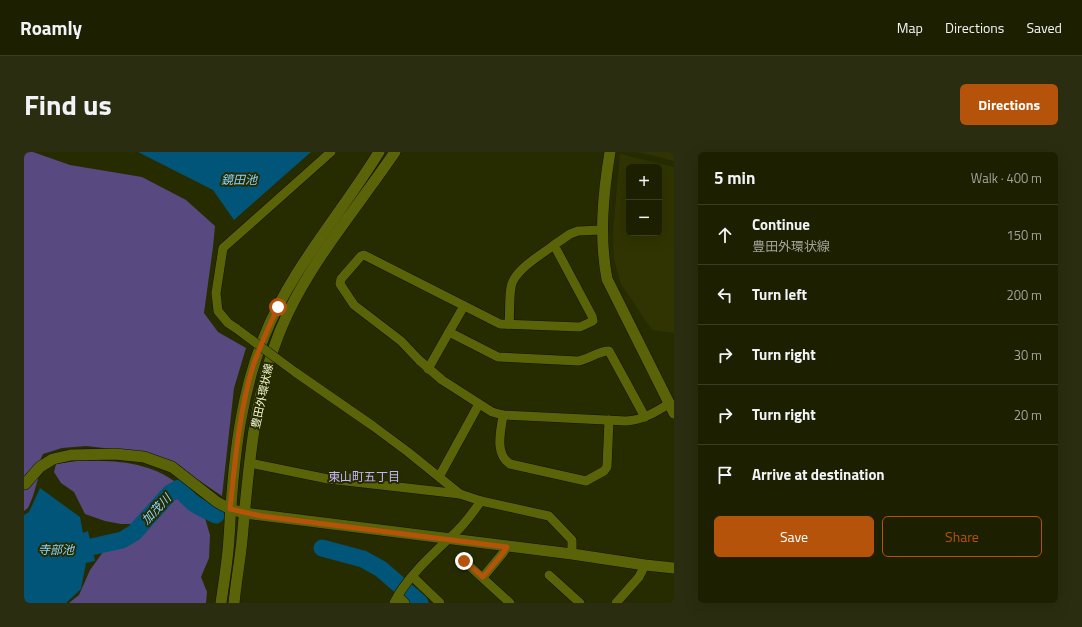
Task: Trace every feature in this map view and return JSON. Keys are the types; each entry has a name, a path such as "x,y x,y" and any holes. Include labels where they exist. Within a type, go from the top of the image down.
{"street":[{"path":"331,152 223,248 216,293 218,311 228,323 237,330 379,430 460,494"},
{"name":"豊田外環状線","path":"221,603 241,418 251,374 264,337 278,307 298,273 379,152"},
{"name":"豊田外環状線","path":"234,603 242,540 245,492 257,409 266,370 288,314 305,281 395,152"},
{"path":"554,245 592,316 593,321 580,327 500,324 367,256 362,256 341,279 340,284 354,305 401,341 428,369 442,380 492,412 502,415 636,420 672,408 607,279 603,258 602,230 610,152"},
{"path":"509,324 511,286 519,272 570,234 578,231 602,230"},
{"path":"428,369 464,306"},
{"path":"449,332 498,357 578,361 609,351 645,417"},
{"path":"439,477 479,404"},
{"path":"502,415 500,449 507,462 586,480 589,480 604,471 607,467 609,420"},
{"path":"25,485 40,467 53,459 71,455 108,454 144,457 172,467 217,502 230,509 244,513 674,568"},
{"path":"250,463 328,479 460,494 481,501 549,516 572,540 572,554"},
{"path":"405,603 397,598 412,578 459,529 481,501"},
{"path":"483,577 507,547"},
{"path":"464,561 510,603"},
{"path":"616,603 639,577 645,565"},
{"path":"549,575 580,603"},
{"path":"412,578 440,603"}],"shaded area":[{"path":"24,152 33,152 70,165 142,177 186,200 215,226 204,313 218,332 246,348 234,388 222,496 176,465 139,452 86,446 62,448 43,454 37,467 38,479 33,496 28,508 24,511"},
{"path":"637,152 674,152 674,161"},
{"path":"620,154 662,164 626,164 626,236 662,236 662,164 674,167 674,333 652,330 621,284 614,259 613,231"},
{"path":"77,461 129,463 154,470 177,483 138,524 121,524 105,521 85,514 74,492 61,483 54,472 56,464"},
{"path":"179,493 205,518 210,535 209,558 201,577 207,592 206,603 69,603 79,595 90,570 103,552 136,538 153,523"}],"water":[{"name":"鏡田池","path":"138,152 311,152 234,220 213,190"},
{"name":"寺部池","path":"40,488 80,517 83,533 88,531 95,561 86,563 81,589 66,603 24,603 24,515 29,512"}],"waterway":[{"name":"加茂川","path":"91,547 122,540 134,533 170,493 179,488 187,498 195,504 216,515"},
{"name":"加茂川","path":"322,548 363,559 381,569 420,603"}],"district":[{"name":"東山町五丁目","path":"364,476"}],"route":[{"path":"278,307 264,337 253,367 248,388 241,418 230,509 261,516 507,547 483,577 464,561"}]}
